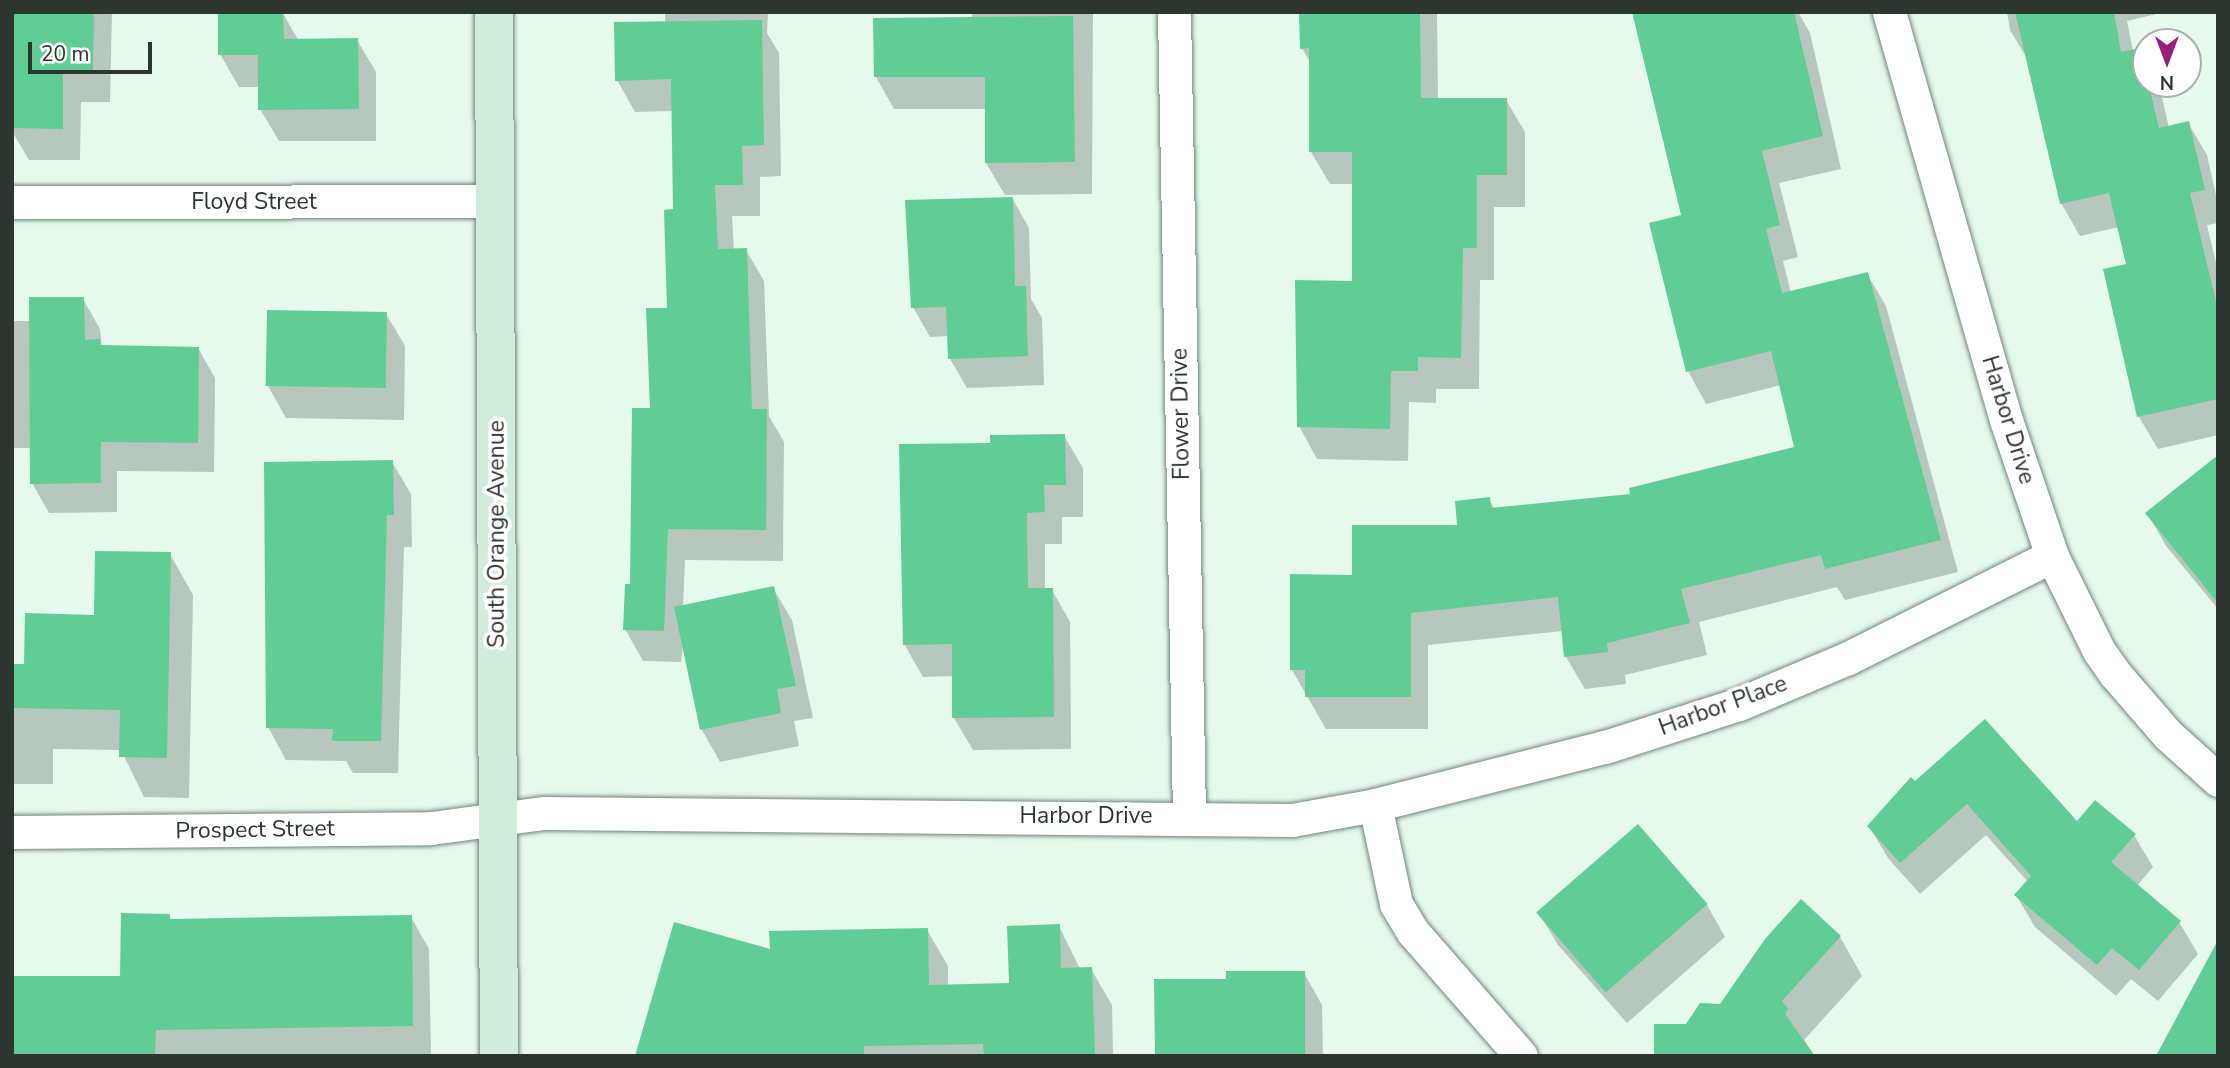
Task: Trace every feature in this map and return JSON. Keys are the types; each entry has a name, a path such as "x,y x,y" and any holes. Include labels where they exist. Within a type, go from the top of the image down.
{"street":[{"name":"South Orange Avenue","path":"494,12 499,1056"},
{"name":"Flower Drive","path":"1174,12 1189,816"},
{"name":"Harbor Drive","path":"1889,12 2006,420 2052,556 2099,651 2116,675 2168,735 2218,780"},
{"name":"Floyd Street","path":"12,202 495,201"},
{"name":"Harbor Place","path":"1375,805 1605,747 1740,704 1848,658 2052,556"},
{"name":"Harbor Drive","path":"498,822 544,813 1189,816 1292,820 1375,805"},
{"path":"1375,805 1396,904 1413,932 1521,1056"},
{"name":"Prospect Street","path":"12,832 431,828 498,822"}],"building":[{"path":"12,12 94,12 93,70 63,70 63,129 12,128"},
{"path":"218,12 283,12 284,39 358,38 359,109 258,110 258,55 218,55"},
{"path":"1299,12 1420,12 1421,98 1507,98 1507,175 1477,175 1477,248 1463,248 1461,358 1418,357 1418,371 1391,371 1390,429 1297,427 1295,280 1352,281 1352,152 1309,152 1309,48 1300,49"},
{"path":"1632,12 1794,12 1823,136 1762,151 1780,225 1766,229 1782,293 1868,272 1941,540 1825,569 1821,555 1681,589 1690,623 1607,643 1608,652 1564,657 1558,597 1411,613 1411,697 1305,697 1305,670 1290,670 1290,574 1352,575 1352,525 1457,525 1455,501 1490,497 1491,508 1630,494 1629,488 1794,447 1771,351 1686,372 1649,223 1681,215"},
{"path":"2015,12 2114,12 2121,52 2132,50 2132,98 2152,98 2159,128 2189,121 2205,190 2190,193 2218,310 2218,399 2137,417 2103,269 2126,264 2109,193 2060,204"},
{"path":"1073,16 1075,162 985,163 985,77 874,77 873,18"},
{"path":"762,20 764,145 742,146 743,185 715,185 718,249 747,248 752,409 767,409 766,530 668,529 664,631 623,630 625,584 630,584 632,408 650,408 646,308 667,308 664,210 673,209 671,79 615,81 614,22"},
{"path":"1013,197 1015,286 1026,286 1028,356 948,359 946,307 911,308 905,200"},
{"path":"29,297 84,297 85,340 100,339 100,345 199,347 198,443 101,442 101,483 30,484"},
{"path":"267,310 387,312 386,388 266,386"},
{"path":"1065,434 1066,485 1044,485 1045,512 1027,513 1028,588 1053,588 1054,717 952,718 952,644 903,645 899,444 990,443 990,435"},
{"path":"2218,455 2218,603 2145,513"},
{"path":"393,460 394,515 387,515 381,741 332,741 333,729 266,728 264,462"},
{"path":"95,551 171,552 167,758 119,757 120,710 12,708 12,664 24,664 25,613 94,615"},
{"path":"774,586 796,686 777,689 781,713 700,730 674,607"},
{"path":"1985,719 2077,821 2095,800 2136,834 2111,862 2181,921 2139,970 2112,948 2097,965 2014,895 2031,876 1967,804 1900,863 1867,826 1911,777 1915,781"},
{"path":"1638,824 1708,904 1606,993 1536,913"},
{"path":"1801,899 1841,936 1782,1001 1788,1009 1785,1014 1815,1056 1654,1056 1654,1024 1686,1024 1700,1003 1720,1004 1765,939"},
{"path":"121,913 170,914 170,919 412,915 413,1026 156,1030 155,1056 12,1056 12,976 120,976"},
{"path":"674,922 770,949 769,931 928,928 929,985 1009,983 1007,926 1060,924 1061,968 1092,967 1095,1056 984,1056 983,1044 864,1046 864,1056 635,1056"},
{"path":"2218,940 2218,1056 2156,1056"},
{"path":"1226,971 1305,971 1305,1056 1155,1056 1154,979 1226,979"}]}
